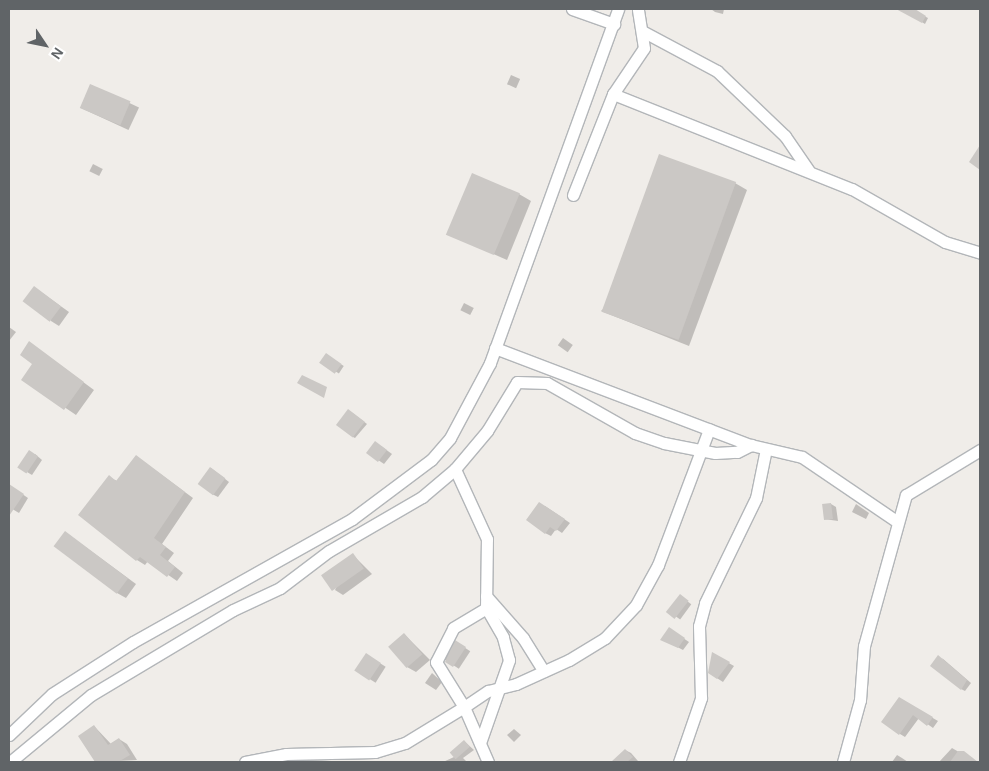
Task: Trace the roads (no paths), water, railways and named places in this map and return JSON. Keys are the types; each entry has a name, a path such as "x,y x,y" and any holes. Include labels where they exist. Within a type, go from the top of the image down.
{"street":[{"path":"572,9 614,24"},
{"path":"9,735 52,694 133,642 352,519 406,480 450,438 468,410 495,348 618,9"},
{"path":"573,195 613,94 644,48 644,32 638,9"},
{"path":"644,32 717,71 784,136 809,171"},
{"path":"613,94 852,189 945,242 980,253"},
{"path":"495,348 750,444 802,456 896,521"},
{"path":"10,762 91,696 143,661 280,588 329,551 422,497 455,469 486,431 516,382 546,383 635,433 702,450 737,452 750,444"},
{"path":"245,762 286,754 375,752 405,743 488,691 544,672 605,638 636,605 658,565 709,429"},
{"path":"679,762 701,698 699,626 705,603 756,498 766,449"},
{"path":"842,762 860,700 864,646 896,521 906,495 980,450"},
{"path":"455,469 487,539 486,602 503,638 509,660 502,687 486,715 480,743"},
{"path":"486,602 523,638 544,672"},
{"path":"486,602 453,628 438,651 436,662 464,707 488,762"},
{"path":"133,642 143,661"}]}
